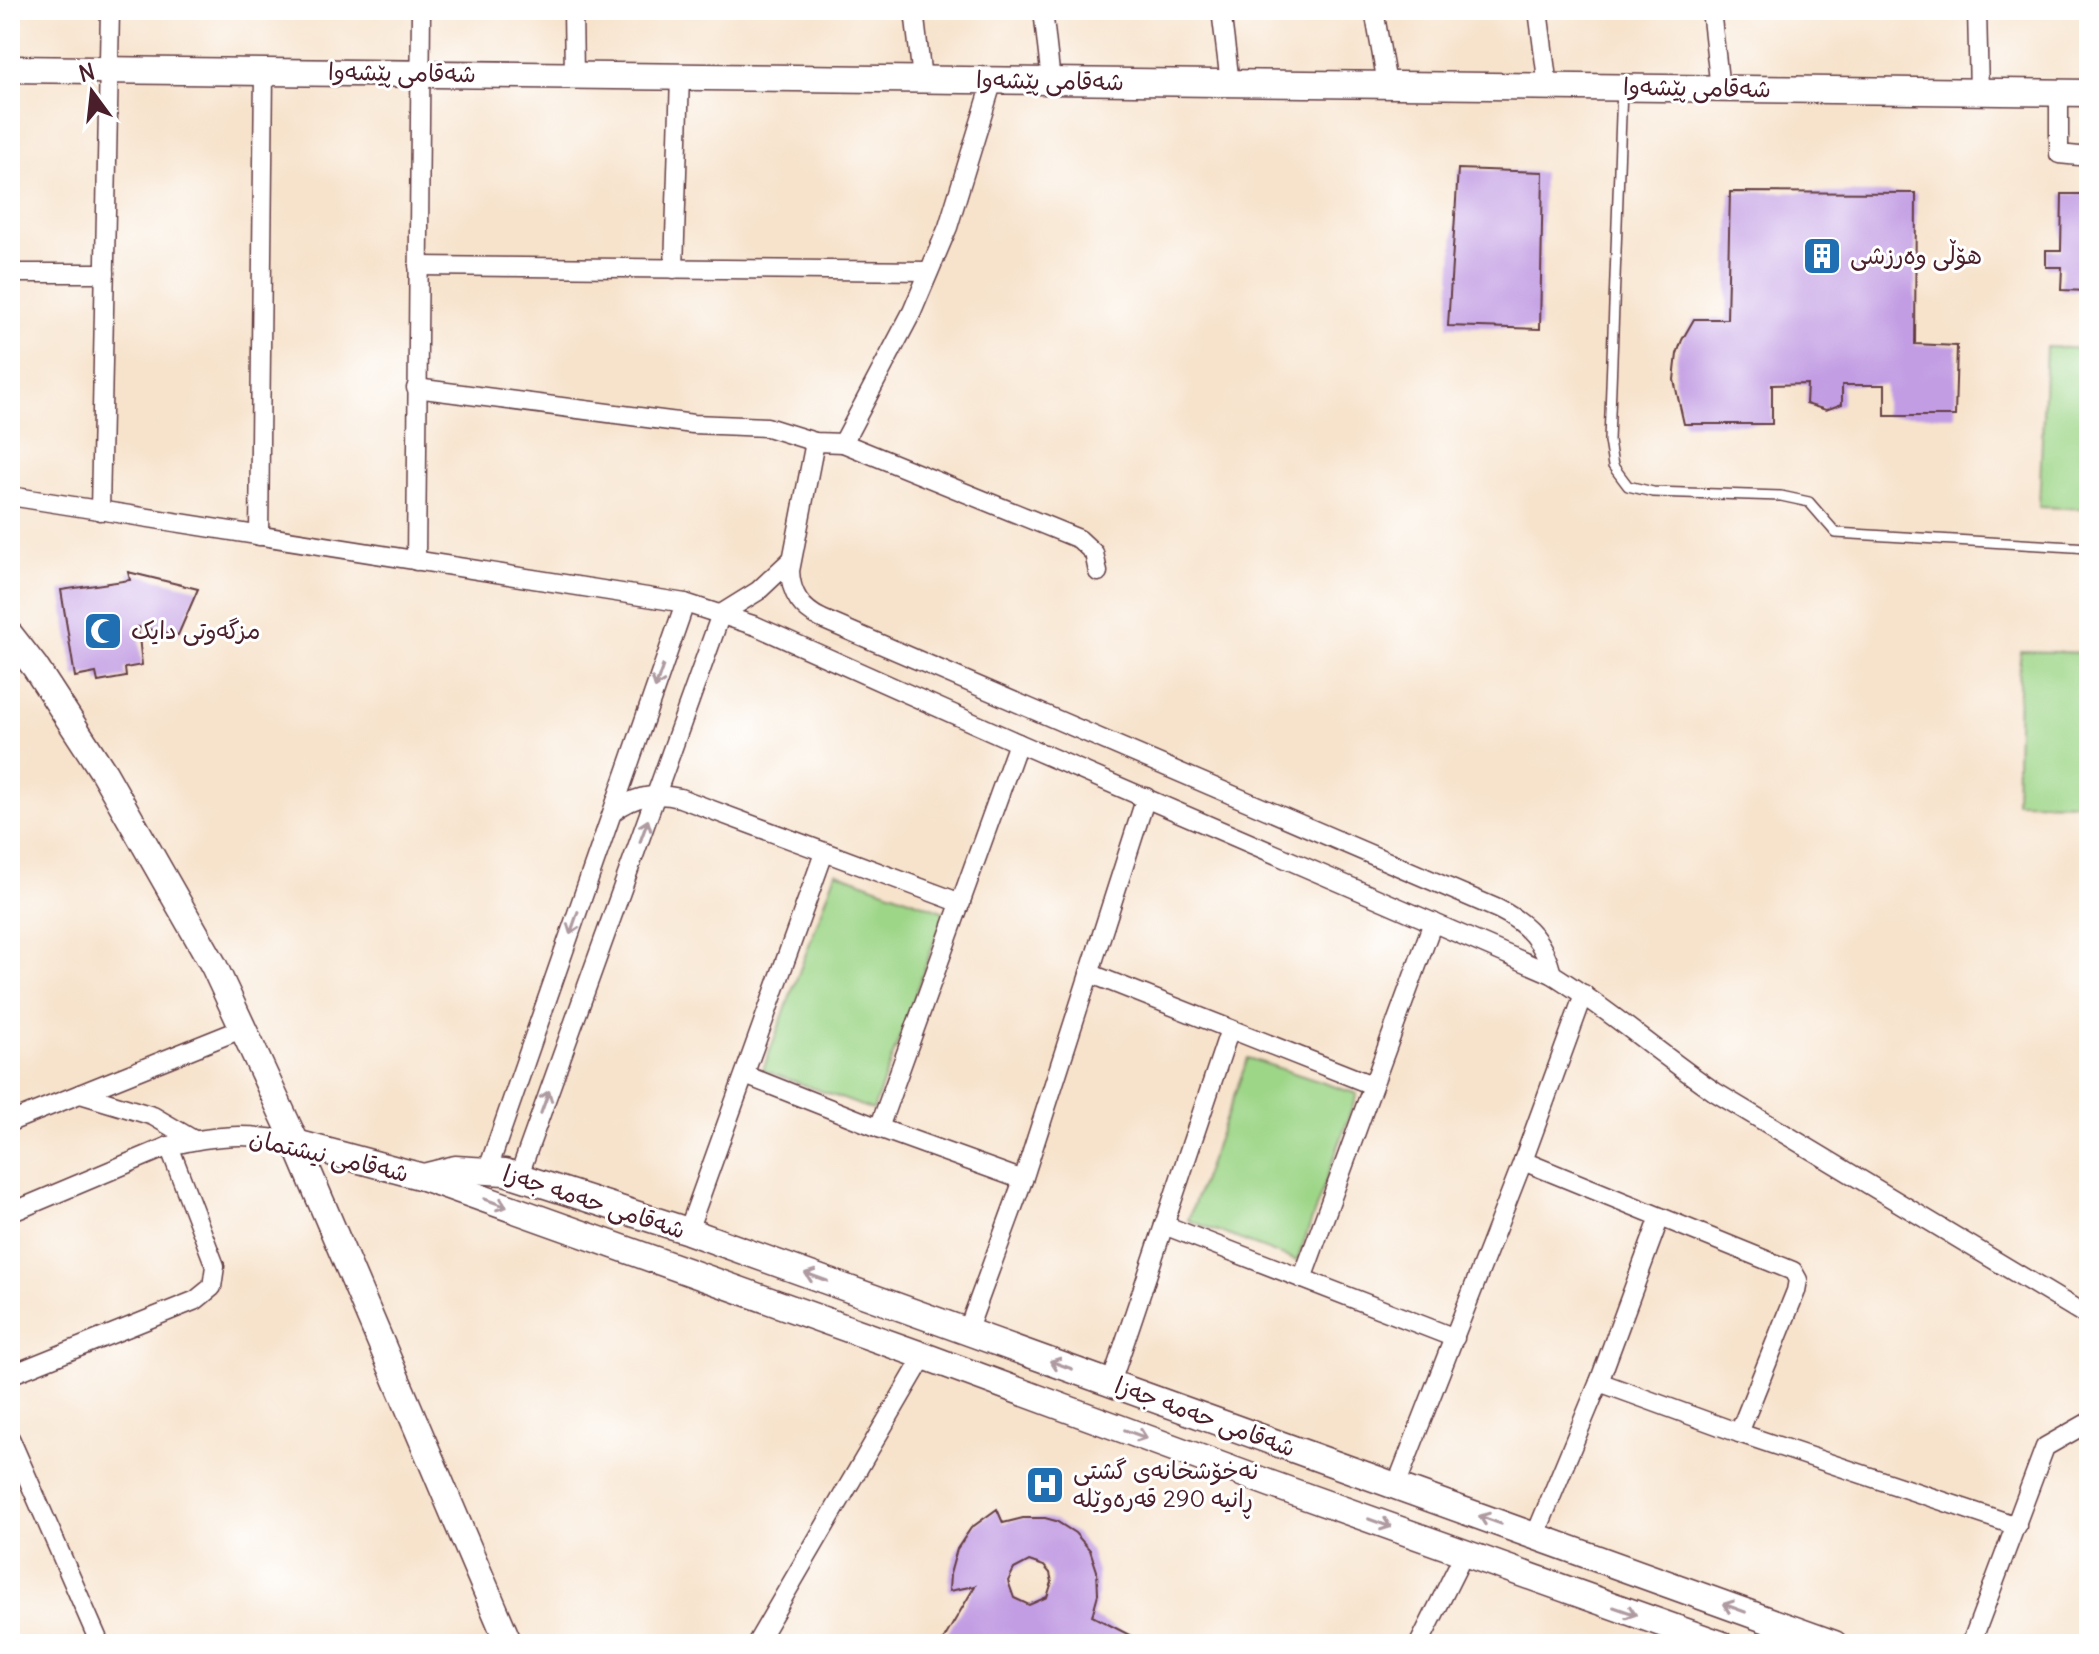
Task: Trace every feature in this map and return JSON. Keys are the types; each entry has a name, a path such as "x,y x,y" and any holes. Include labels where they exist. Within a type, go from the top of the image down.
{"street":[{"path":"100,511 110,10"},
{"path":"416,561 421,10"},
{"path":"573,10 574,75"},
{"path":"914,10 922,79"},
{"path":"1043,10 1051,81"},
{"path":"1221,10 1230,83"},
{"path":"1374,10 1387,84"},
{"path":"1538,10 1548,87"},
{"path":"1711,10 1720,89"},
{"path":"1977,10 1979,92"},
{"name":"شەقامی پێشەوا","path":"10,69 2089,93"},
{"path":"259,536 264,72"},
{"path":"674,269 680,76"},
{"path":"843,443 912,312 948,227 993,80"},
{"path":"2059,93 2059,154 2089,157"},
{"path":"418,266 929,271"},
{"path":"10,273 105,273"},
{"path":"416,388 693,424 767,427 815,442 843,443 1079,539 1094,553 1098,572"},
{"path":"815,442 791,560 790,582 799,602 813,615 1511,915 1532,931 1540,942 1552,974"},
{"path":"10,496 685,603 756,626 1552,974 1584,994 1715,1092 2089,1317"},
{"path":"519,1175 721,614 758,591 791,560"},
{"path":"488,1169 685,603"},
{"path":"10,635 35,667 104,773 214,966 296,1143 509,1644"},
{"path":"879,1128 1018,743"},
{"path":"613,812 633,799 658,794 680,798 961,903"},
{"path":"967,1332 1023,1180 1146,797"},
{"path":"688,1231 824,853"},
{"path":"1302,1279 1433,922"},
{"path":"1089,973 1372,1085"},
{"path":"1396,1486 1523,1161 1584,994"},
{"path":"10,1122 244,1028"},
{"path":"1111,1383 1230,1029"},
{"path":"745,1075 1023,1180"},
{"path":"80,1094 153,1116 194,1140"},
{"name":"شەقامی نیشتمان","path":"10,1213 169,1146 245,1134 296,1143 423,1177"},
{"path":"10,1375 196,1300 212,1287 215,1266 169,1146"},
{"path":"1523,1161 1793,1271 1798,1280 1796,1291 1739,1433"},
{"name":"شەقامی حەمە جەزا","path":"423,1177 455,1169 488,1169 519,1175 688,1231 1834,1644"},
{"name":"شەقامی حەمە جەزا","path":"423,1177 1720,1644"},
{"path":"1535,1536 1599,1382 1660,1217"},
{"path":"1164,1225 1455,1338"},
{"path":"756,1644 924,1356"},
{"path":"1599,1382 1739,1433 2017,1526"},
{"path":"1971,1644 2045,1447 2089,1422"},
{"path":"10,1438 100,1644"},
{"path":"1271,1484 1286,1447"},
{"path":"1347,1511 1362,1474"},
{"path":"1419,1644 1464,1554"}],"lane":[{"path":"1622,87 1609,441 1613,466 1628,486 1653,492 1781,496 1809,502 1836,533 2089,548"}],"green space":[{"path":"2046,347 2089,349 2089,509 2039,507"},
{"path":"2020,651 2089,653 2089,803 2016,802"},
{"path":"836,872 945,912 873,1110 763,1070"},
{"path":"1248,1058 1357,1094 1297,1261 1188,1220"}],"building":[{"path":"1458,169 1543,172 1540,329 1448,326"},
{"name":"هۆڵی وەرزشی","path":"1730,192 1916,193 1915,344 1957,346 1955,416 1885,416 1885,385 1842,385 1842,404 1826,410 1806,404 1807,384 1772,385 1772,424 1684,424 1674,380 1682,340 1694,319 1727,319"},
{"path":"2062,194 2089,194 2089,291 2061,290 2062,267 2046,267 2046,250 2061,250"},
{"name":"مزگەوتی دایک","path":"128,572 198,589 178,635 138,627 142,665 125,668 126,677 98,682 96,673 75,677 61,590 130,580"},
{"path":"997,1509 1003,1523 1023,1518 1045,1518 1075,1533 1090,1550 1097,1571 1098,1594 1092,1616 1147,1644 941,1644 975,1586 949,1591 957,1549 971,1528","holes":["1029,1561 1044,1566 1052,1582 1047,1597 1029,1605 1014,1598 1008,1581 1014,1569"]}],"place":[{"name":"هۆڵی وەرزشی","path":"1822,256"},
{"name":"مزگەوتی دایک","path":"103,631"},
{"name":"نەخۆشخانەی گشتی ڕانیە 290 قەرەوێلە","path":"1045,1485"}]}
